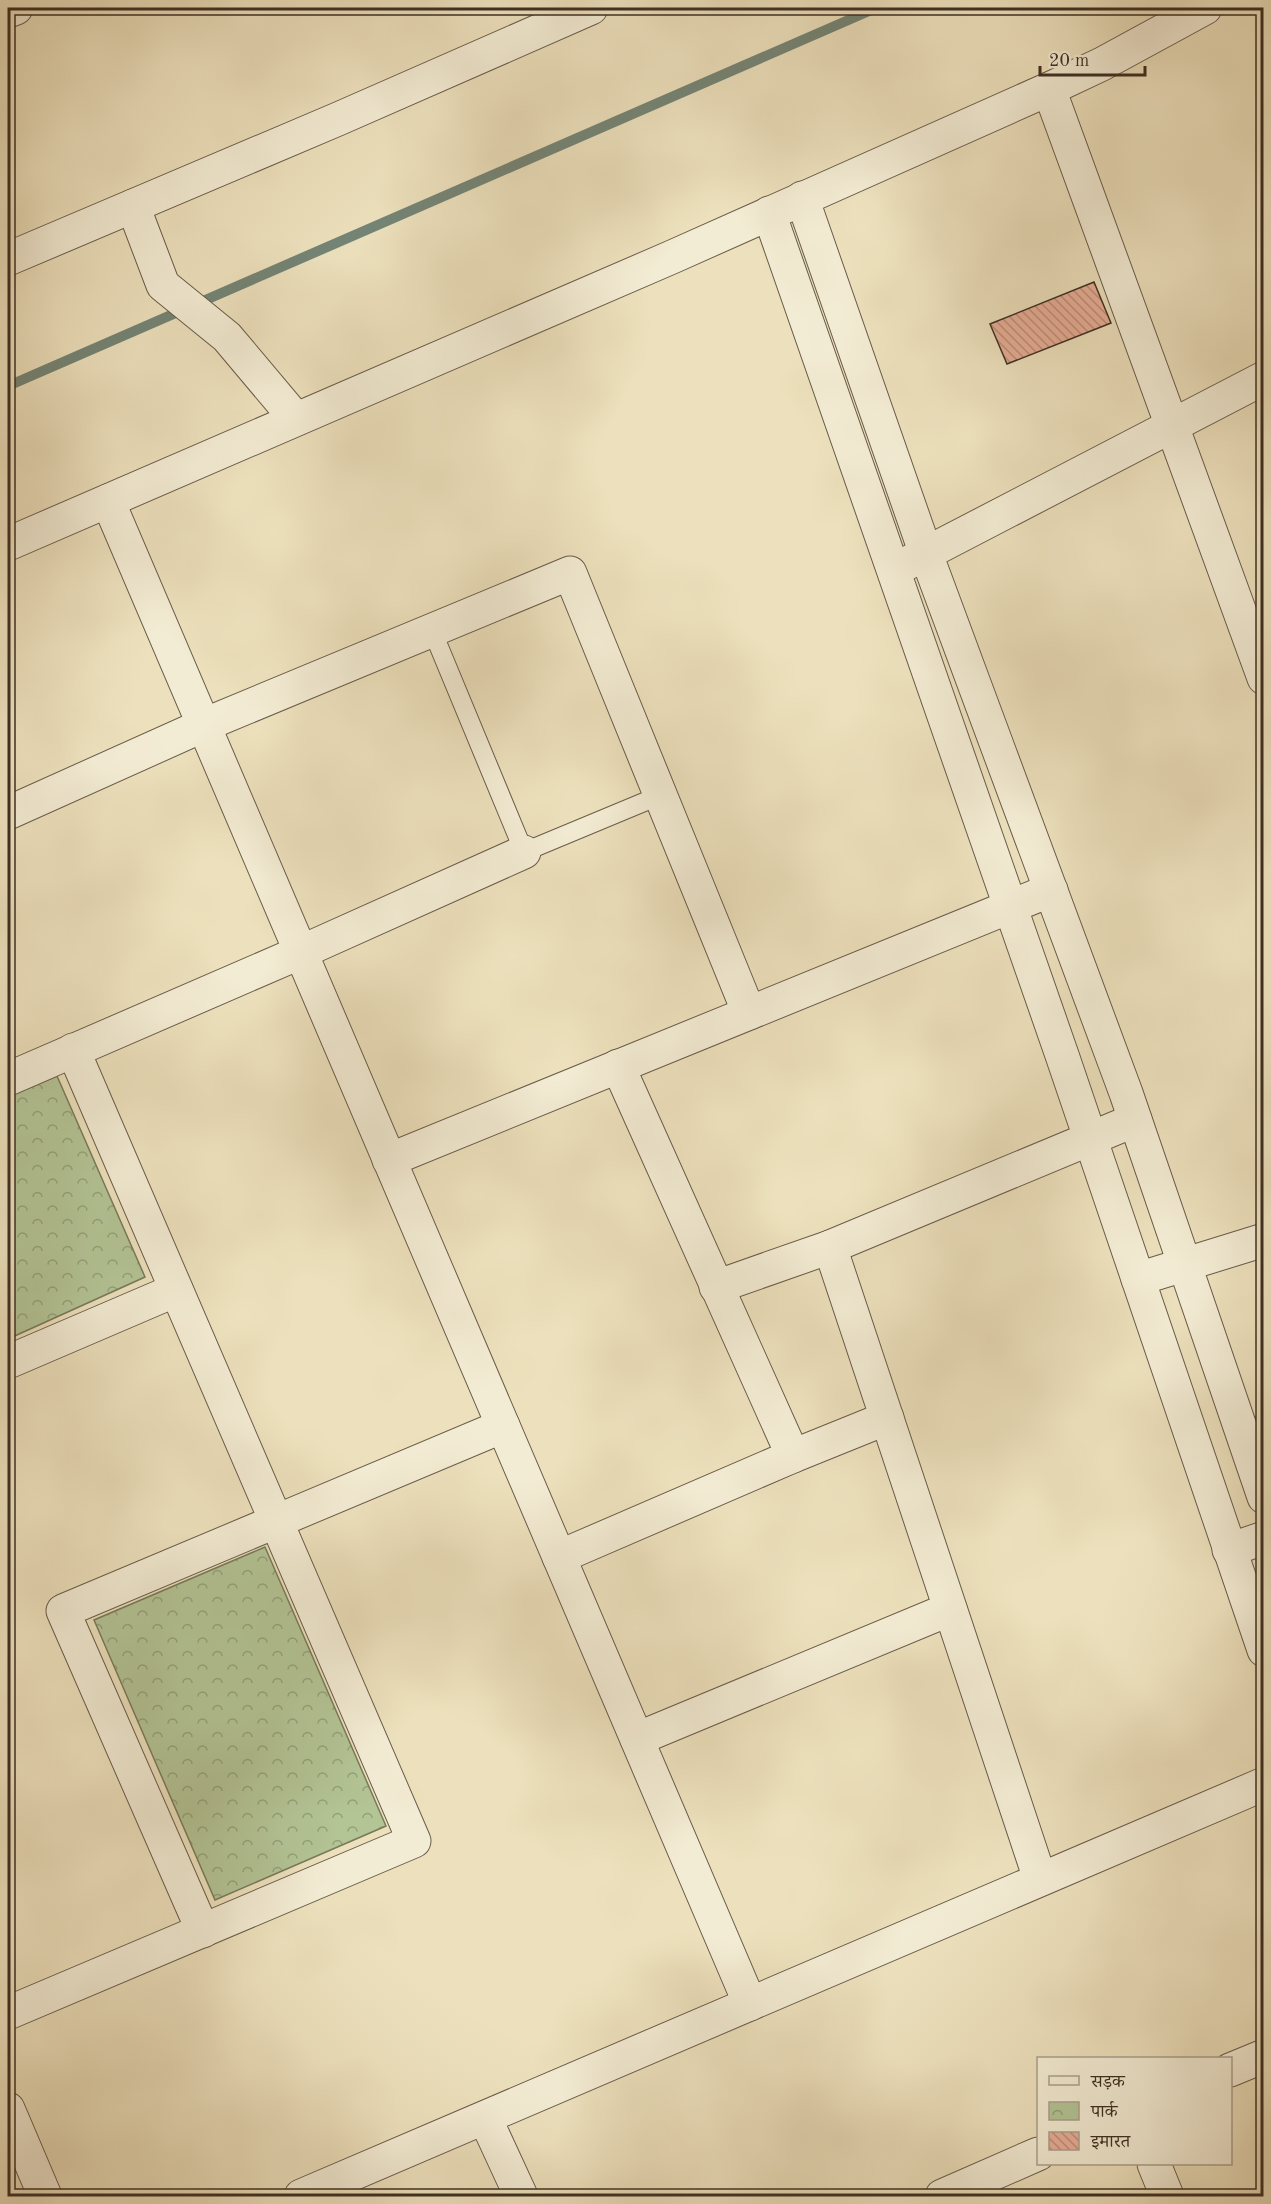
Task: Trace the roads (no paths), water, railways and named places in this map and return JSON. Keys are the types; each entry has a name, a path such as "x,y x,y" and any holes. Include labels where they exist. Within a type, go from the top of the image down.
{"street":[{"path":"8,11 16,8"},
{"path":"8,259 338,120 591,8"},
{"path":"8,544 1048,89 1102,64 1204,8"},
{"path":"1048,89 1263,678"},
{"path":"802,198 926,554 1135,1120 1263,1497"},
{"path":"132,206 163,285 227,337 296,419"},
{"path":"769,213 1090,1137 1263,1650"},
{"path":"894,570 1263,378"},
{"path":"108,501 750,2004"},
{"path":"8,813 204,725 570,573 749,1013"},
{"path":"8,1078 301,952 524,852"},
{"path":"390,1160 1051,891"},
{"path":"8,2013 414,1841 274,1522 74,1050"},
{"path":"618,1066 793,1456"},
{"path":"717,1287 830,1246 1135,1120"},
{"path":"1138,1280 1263,1240"},
{"path":"830,1246 1040,1879"},
{"path":"8,1362 176,1290"},
{"path":"559,1557 887,1418"},
{"path":"203,1930 63,1611 503,1426"},
{"path":"1230,1550 1263,1538"},
{"path":"637,1739 950,1609"},
{"path":"301,2196 1263,1784"},
{"path":"1232,2069 1263,2056"},
{"path":"8,2109 45,2196"},
{"path":"485,2118 521,2196"},
{"path":"942,2196 1037,2154"},
{"path":"1155,2165 1167,2196"}],"lane":[{"path":"432,630 524,852 661,795"}],"waterway":[{"path":"8,386 876,8"}]}
